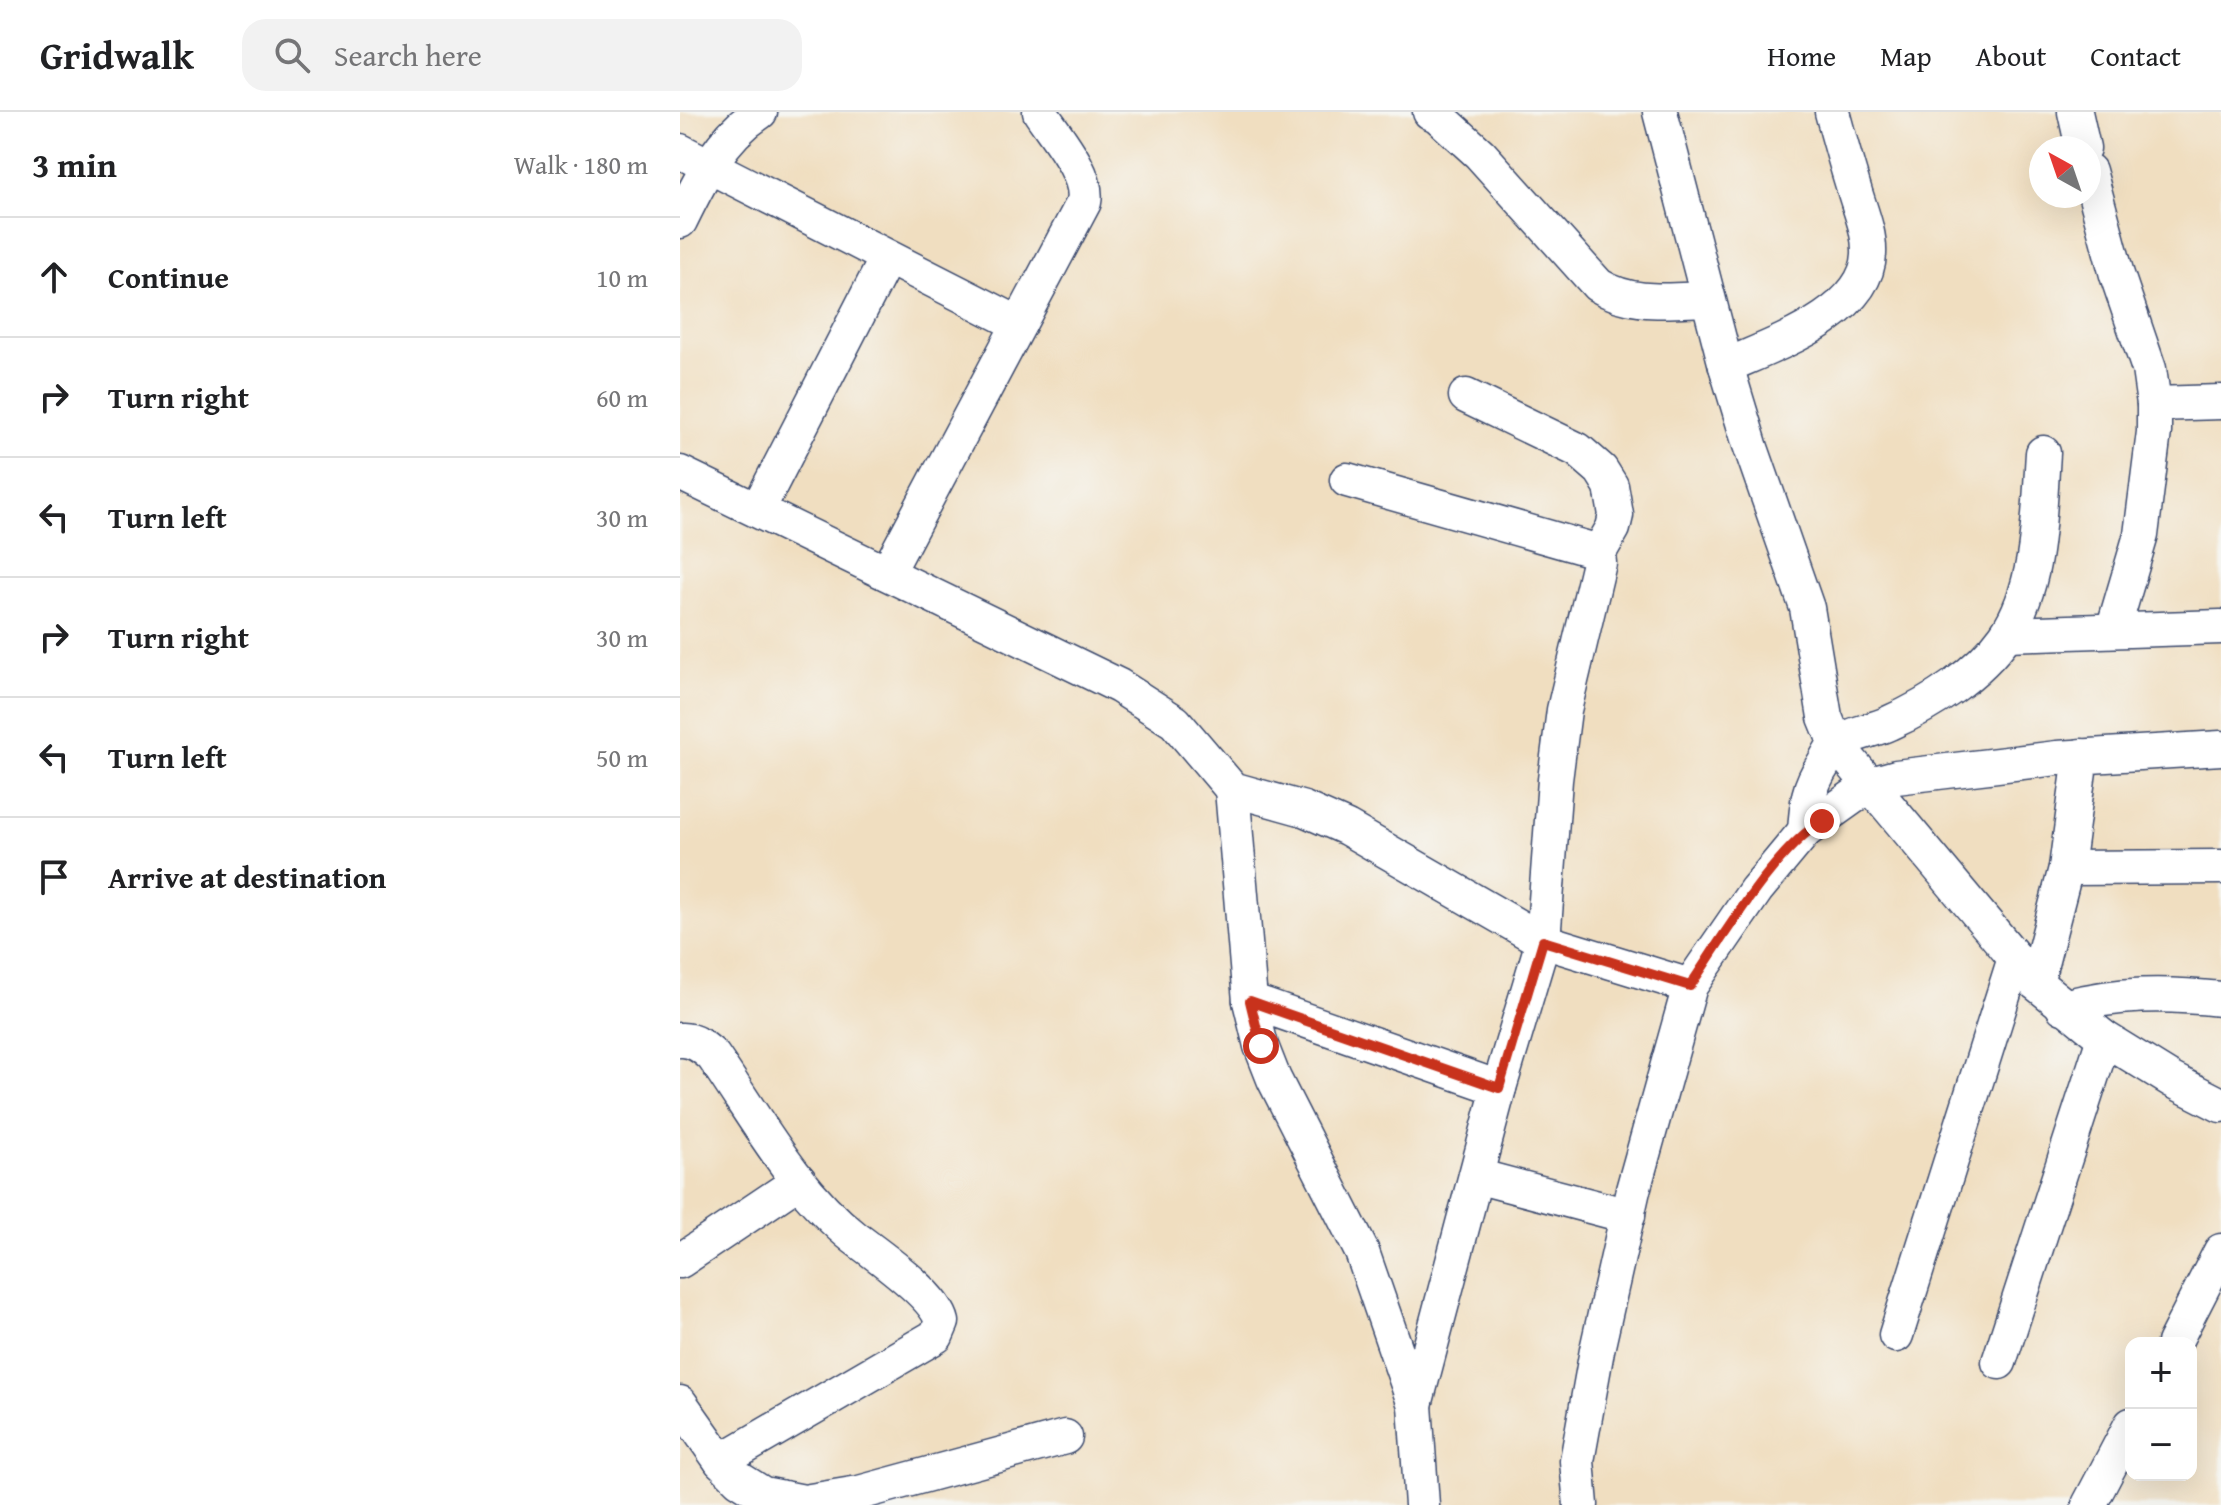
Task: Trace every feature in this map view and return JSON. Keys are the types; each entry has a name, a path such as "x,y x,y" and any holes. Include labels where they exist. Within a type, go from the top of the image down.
{"street":[{"path":"680,221 694,158 760,112"},
{"path":"887,573 1084,202 1086,193 1080,174 1040,112"},
{"path":"1430,112 1480,154 1598,285 1611,293 1632,299 1707,299"},
{"path":"1660,112 1726,366 1807,608 1825,717 1836,744 2025,970 2063,1007 2104,1038 2172,1080 2221,1105"},
{"path":"1726,366 1795,335 1831,313 1853,294 1867,271 1870,253 1867,230 1832,112"},
{"path":"2075,112 2080,136"},
{"path":"694,158 1019,324"},
{"path":"2099,208 2117,275 2149,369 2154,404 2154,432 2141,535 2113,630"},
{"path":"758,509 887,258"},
{"path":"1415,1405 1499,1088 1543,941 1555,780 1564,710 1598,572 1598,554 1613,528 1616,515 1611,486 1601,470 1578,450 1466,396"},
{"path":"2154,404 2221,402"},
{"path":"1805,831 1807,797 1813,780 1836,744 1889,724 1958,682 1983,662 2007,634 2031,572 2043,453"},
{"path":"680,473 1119,686 1175,722 1232,789 1304,809 1347,828 1543,941 1690,986"},
{"path":"1347,480 1567,542 1598,554"},
{"path":"2007,634 2221,627"},
{"path":"1581,1505 1577,1461 1597,1350 1628,1216 1690,986 1756,890 1805,831 1871,784 1896,777 2081,756 2221,748"},
{"path":"1896,1335 2025,970 2066,868 2081,756"},
{"path":"1232,789 1250,1001 1261,1046 1274,1079 1362,1252 1415,1405 1422,1505"},
{"path":"2066,868 2221,867"},
{"path":"2063,1007 2101,997 2140,993 2221,999"},
{"path":"1250,1001 1499,1088"},
{"path":"1999,1362 2104,1038"},
{"path":"680,1040 687,1039 702,1046 713,1056 799,1181 854,1238 885,1259 936,1307 942,1322 936,1336 721,1461"},
{"path":"1476,1176 1628,1216"},
{"path":"680,1261 799,1181"},
{"path":"2177,1337 2221,1251"},
{"path":"680,1403 721,1461 739,1479 763,1494 804,1502 900,1494 1065,1437"},
{"path":"2089,1505 2125,1436"}],"route":[{"path":"1261,1046 1250,1001 1499,1088 1543,941 1690,986 1756,890 1805,831 1822,821"}]}
